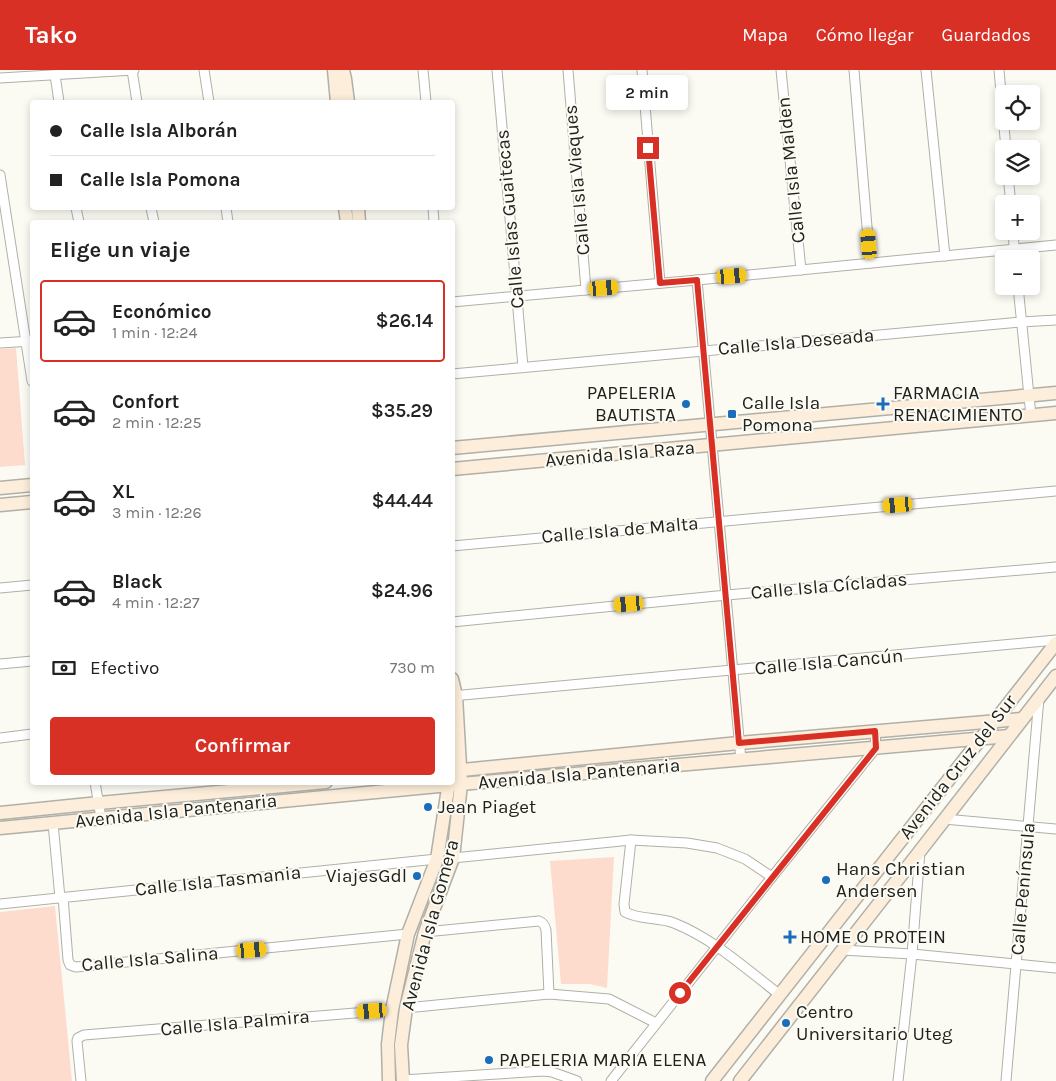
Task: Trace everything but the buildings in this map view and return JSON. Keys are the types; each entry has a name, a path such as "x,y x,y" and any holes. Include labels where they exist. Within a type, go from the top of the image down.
{"street":[{"path":"0,78 133,70 137,100"},
{"path":"204,70 209,100"},
{"path":"334,70 337,100"},
{"path":"343,70 348,100"},
{"path":"423,70 426,100"},
{"name":"Calle Islas Guaitecas","path":"497,70 522,367"},
{"name":"Calle Isla Vieques","path":"568,70 586,290"},
{"path":"642,70 660,283"},
{"name":"Calle Isla Malden","path":"781,70 801,270"},
{"path":"854,70 870,263"},
{"path":"926,70 945,256"},
{"path":"999,70 1005,140"},
{"path":"55,75 59,100"},
{"path":"0,175 30,354"},
{"path":"1014,240 1014,249"},
{"path":"455,302 1056,245"},
{"path":"697,280 741,760"},
{"path":"1019,295 1031,416"},
{"name":"Calle Isla Deseada","path":"455,374 1056,320"},
{"path":"0,343 29,341"},
{"name":"Avenida Isla Raza","path":"455,448 1056,393"},
{"name":"Avenida Isla Raza","path":"455,469 1056,413"},
{"path":"0,488 30,485"},
{"name":"Calle Isla de Malta","path":"455,546 1056,491"},
{"path":"0,505 30,502"},
{"name":"Calle Isla Cícladas","path":"455,622 726,594 1056,567"},
{"path":"0,588 30,585"},
{"name":"Calle Isla Cancún","path":"455,696 1056,642"},
{"name":"Avenida Cruz del Sur","path":"712,1081 1056,642"},
{"path":"0,664 30,660"},
{"name":"Avenida Cruz del Sur","path":"740,1081 1056,676"},
{"name":"Calle Península","path":"1006,1081 1039,698"},
{"name":"Avenida Isla Pantenaria","path":"457,771 739,743 1022,719"},
{"name":"Avenida Isla Gomera","path":"455,721 457,771"},
{"path":"611,1081 876,748 875,731"},
{"path":"0,738 30,734"},
{"name":"Avenida Isla Pantenaria","path":"455,784 1010,736"},
{"path":"96,785 101,818"},
{"name":"Avenida Isla Pantenaria","path":"0,813 294,785"},
{"name":"Avenida Isla Pantenaria","path":"0,828 443,785"},
{"name":"Avenida Isla Gomera","path":"403,1081 401,1045 406,1008 425,932 453,858 453,785"},
{"name":"Avenida Isla Gomera","path":"389,1081 388,1044 392,1010 408,934 437,859 453,785"},
{"path":"944,820 1056,829"},
{"path":"53,823 62,897"},
{"path":"453,858 631,840 688,842 717,848 745,859 772,877"},
{"path":"631,840 624,904 625,912 672,922 696,933 717,946 780,995"},
{"path":"898,1081 912,954 920,851"},
{"name":"Calle Isla Tasmania","path":"0,904 437,859"},
{"name":"Calle Isla Salina","path":"62,897 68,960 70,965 76,967 408,934"},
{"path":"422,897 437,900"},
{"path":"425,932 539,921 544,924 546,930 550,994"},
{"path":"842,950 912,954 1056,968"},
{"path":"406,1008 550,994 609,999 656,1023"},
{"name":"Calle Isla Palmira","path":"81,1081 77,1044 78,1038 84,1035 392,1010"},
{"path":"388,1044 401,1045"},
{"path":"403,1081 543,1071 552,1072 577,1081"}],"shaded area":[{"path":"16,348 25,465 0,467 0,349"},
{"path":"614,857 607,988 590,984 561,984 550,861"},
{"path":"55,906 72,1081 0,1081 0,912"}],"place":[{"name":"PAPELERIA BAUTISTA","path":"686,404"},
{"name":"FARMACIA RENACIMIENTO","path":"883,404"},
{"name":"Calle Isla Pomona","path":"732,414"},
{"name":"Jean Piaget","path":"428,807"},
{"name":"ViajesGdl","path":"417,876"},
{"name":"Hans Christian Andersen","path":"826,880"},
{"name":"HOME O PROTEIN","path":"790,937"},
{"name":"Centro Universitario Uteg","path":"786,1023"},
{"name":"PAPELERIA MARIA ELENA","path":"489,1060"}],"route":[{"path":"648,148 660,283 697,280 739,743 875,731 876,748 680,993"}]}
